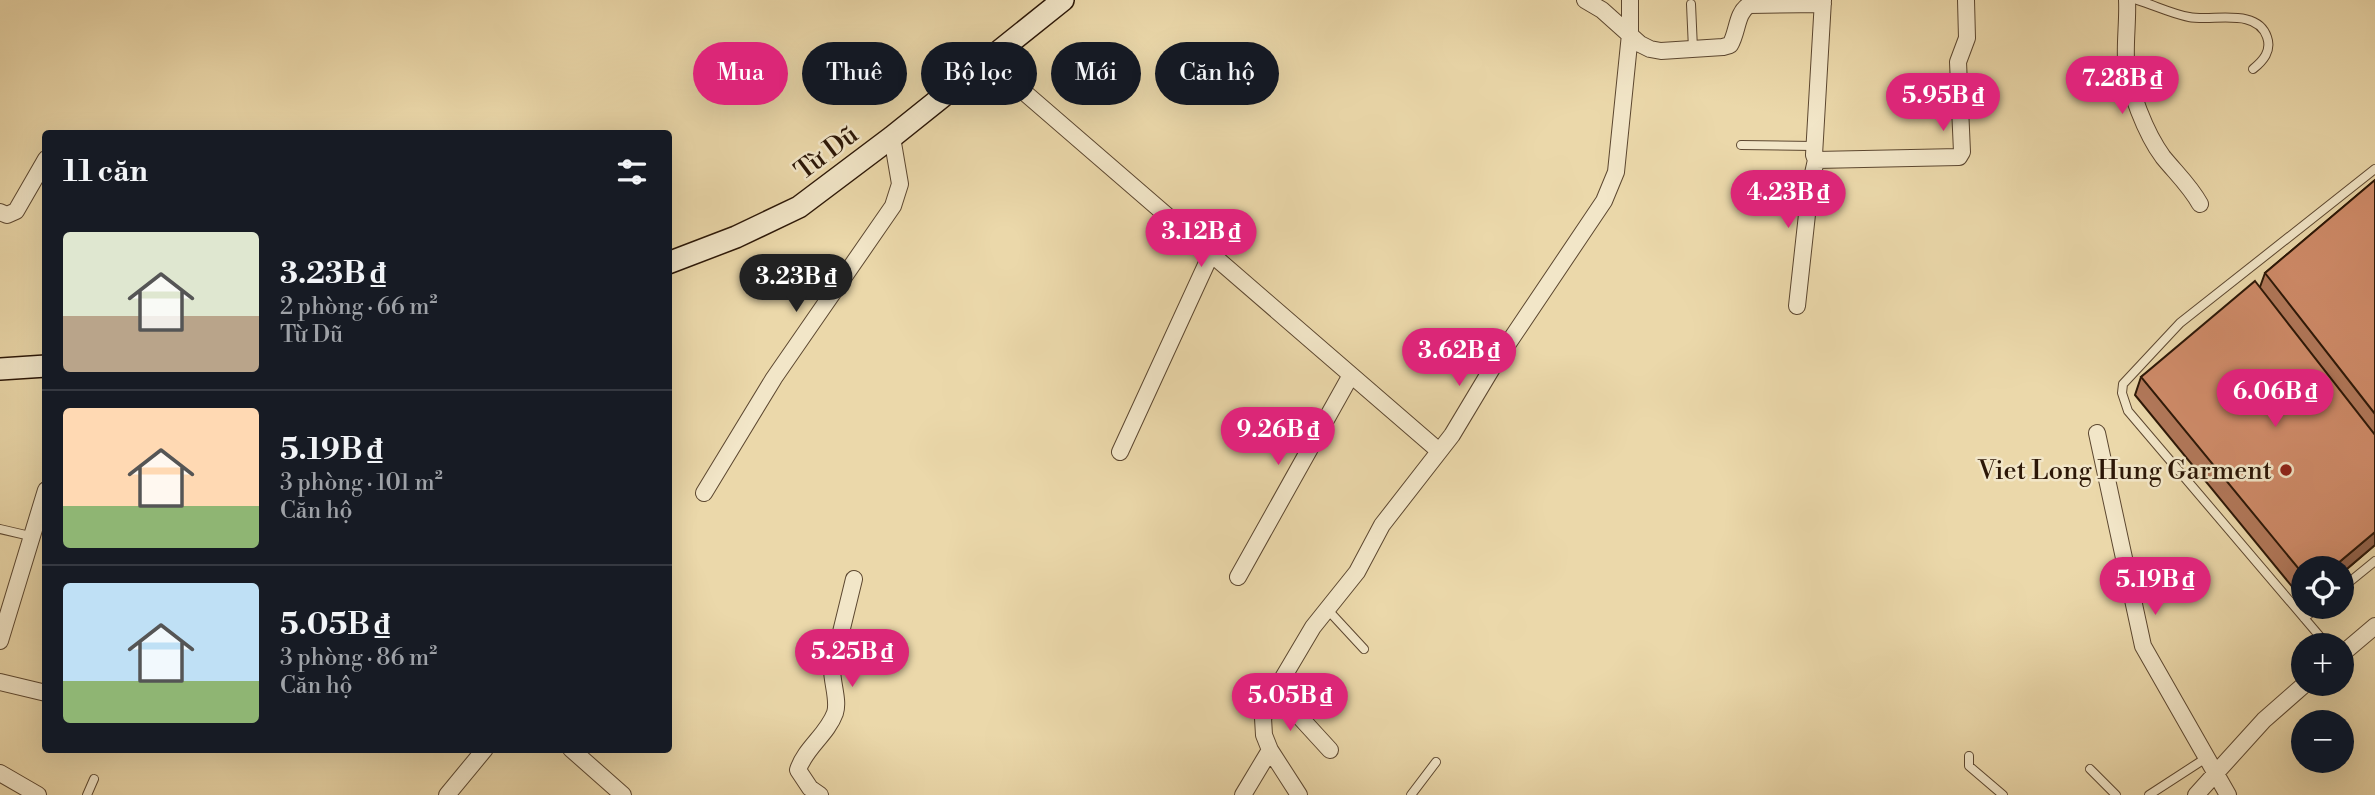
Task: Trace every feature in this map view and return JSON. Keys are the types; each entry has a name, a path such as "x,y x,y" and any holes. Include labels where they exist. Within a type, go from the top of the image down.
{"main road":[{"name":"Từ Dũ","path":"1010,42 1063,0"},
{"name":"Từ Dũ","path":"672,261 736,237 799,207 931,105"},
{"path":"0,369 42,366"}],"street":[{"path":"1586,0 1602,9 1640,44 1661,51 1730,45 1741,13 1749,5 1823,2 1815,153 1797,306"},
{"path":"1298,795 1266,758 1263,718 1312,627 1364,561 1382,525 1397,504 1452,435 1497,360 1613,184 1630,34 1630,0"},
{"path":"1815,153 1959,156 1962,152 1958,62 1967,38 1966,0"},
{"path":"2127,0 2126,60 2143,120 2162,156 2194,192 2200,204"},
{"path":"1037,103 1439,451"},
{"path":"704,493 774,378 893,206 900,177 892,137"},
{"path":"0,212 7,215 16,211 42,166"},
{"path":"1120,453 1211,254"},
{"path":"1238,577 1351,375"},
{"path":"2097,433 2143,646 2206,758 2212,789"},
{"path":"0,641 42,502"},
{"path":"820,795 810,788 798,770 809,748 834,716 836,702 832,669 854,579"},
{"path":"2354,644 2375,626"},
{"path":"0,682 42,692"},
{"path":"1276,691 1330,750"},
{"path":"2212,789 2264,720 2291,696"},
{"path":"447,795 482,753"},
{"path":"575,753 622,795"},
{"path":"1243,795 1266,758"},
{"path":"0,773 38,795"}],"lane":[{"path":"2137,0 2190,18 2241,19 2257,23 2265,31 2270,44 2261,62 2253,69"},
{"path":"1691,4 1693,49"},
{"path":"1741,145 1815,153"},
{"path":"2291,603 2128,411 2122,393 2123,384 2180,323 2375,169"},
{"path":"2238,277 2247,288"},
{"path":"0,529 30,536"},
{"path":"2354,578 2375,561"},
{"path":"1327,610 1364,649"},
{"path":"2305,619 2317,633"},
{"path":"1969,755 1969,766 2003,795"},
{"path":"2149,795 2206,758"},
{"path":"1411,795 1436,762"},
{"path":"2090,769 2116,795"},
{"path":"87,795 94,779"}],"building":[{"path":"2375,180 2375,414 2265,273"},
{"name":"Viet Long Hung Garment","path":"2255,281 2375,435 2375,532 2346,556 2291,556 2291,559 2141,377"}],"place":[{"name":"Viet Long Hung Garment","path":"2286,470"}]}
